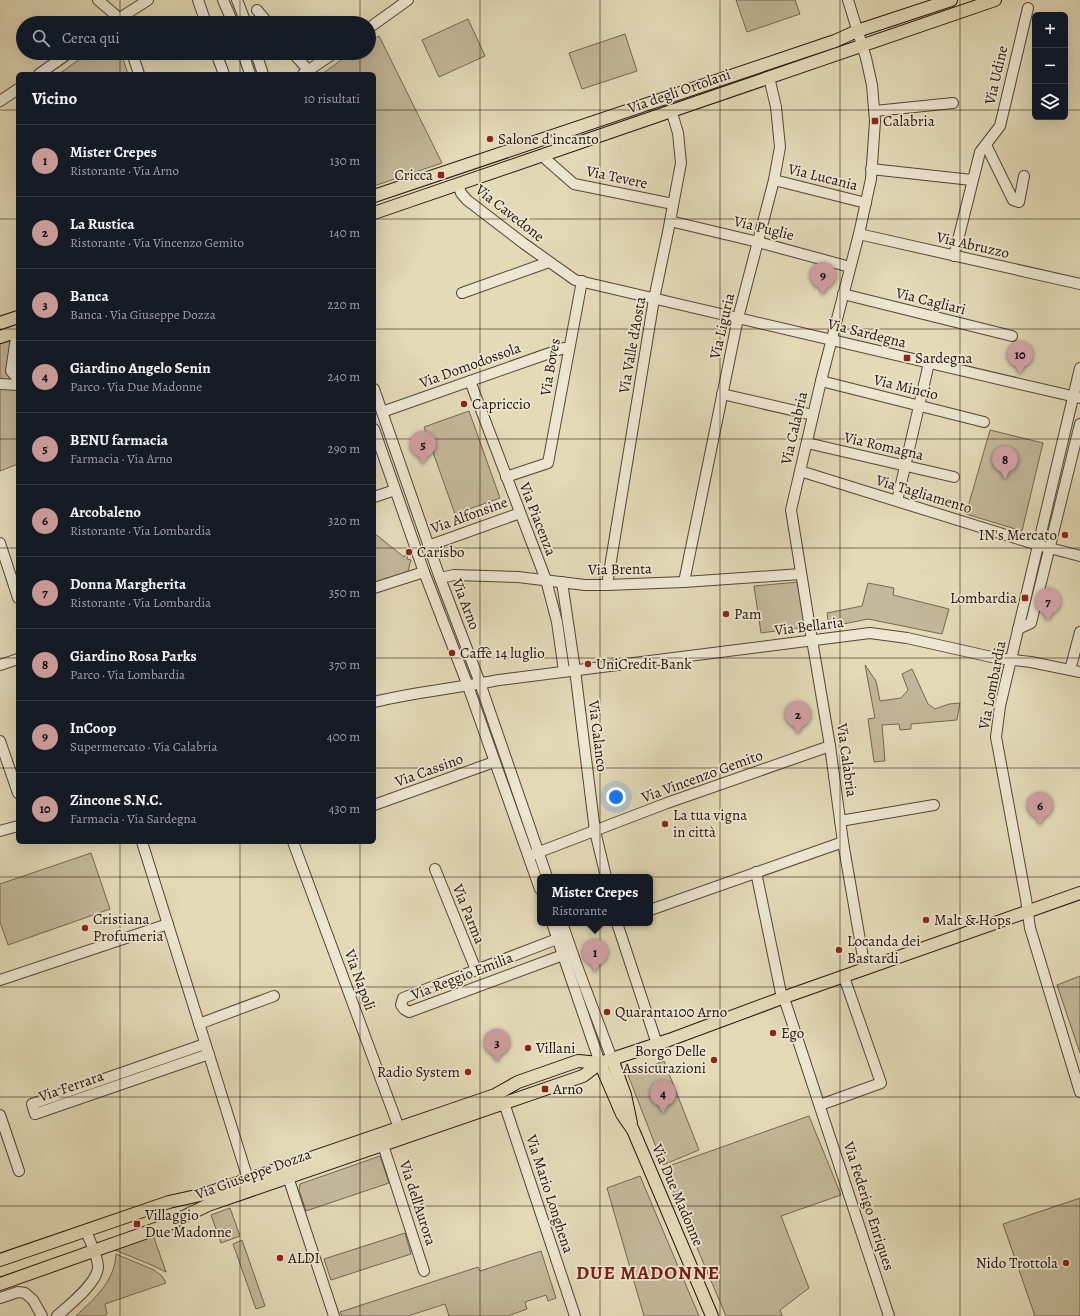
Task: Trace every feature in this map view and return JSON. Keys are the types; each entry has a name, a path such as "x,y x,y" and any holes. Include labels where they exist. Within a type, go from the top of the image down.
{"main road":[{"name":"Via degli Ortolani","path":"376,195 951,0"},
{"name":"Via degli Ortolani","path":"376,212 995,0"},
{"path":"0,323 16,318"},
{"path":"0,337 16,332"},
{"path":"600,1063 658,1044 1080,893"},
{"name":"Via Due Madonne","path":"612,1059 625,1095 633,1130 712,1316"},
{"name":"Via Giuseppe Dozza","path":"0,1260 169,1202 205,1194 495,1095 518,1082 578,1061 600,1063"},
{"name":"Via Giuseppe Dozza","path":"0,1284 167,1225 208,1205 583,1076 600,1063"},
{"name":"Via Due Madonne","path":"600,1063 622,1114 633,1130"},
{"name":"Via Giuseppe Dozza","path":"495,1095 519,1098"}],"street":[{"path":"98,0 113,16"},
{"path":"125,16 148,0"},
{"path":"198,0 204,16"},
{"path":"223,0 230,16"},
{"path":"237,0 243,16"},
{"path":"376,23 408,0"},
{"path":"843,0 852,26 857,31"},
{"path":"848,0 857,31"},
{"name":"Via Udine","path":"954,256 980,152 1000,126 1028,8"},
{"path":"257,10 262,16"},
{"name":"Via Calabria","path":"857,31 872,85 875,111 871,179 859,234 821,380 791,510 865,969"},
{"path":"42,72 59,60"},
{"path":"134,60 138,72"},
{"path":"219,60 223,72"},
{"path":"245,60 249,72"},
{"path":"258,60 262,72"},
{"path":"298,60 306,72 324,60"},
{"name":"Via Liguria","path":"684,582 738,318 774,180 780,147 776,107 769,77"},
{"path":"0,101 16,90"},
{"path":"875,111 953,104"},
{"name":"Via Valle d'Aosta","path":"607,585 654,299 681,163 678,133 672,110"},
{"path":"986,145 1013,200 1019,202 1024,176"},
{"name":"Via Tevere","path":"541,155 574,184 674,204"},
{"path":"871,169 972,180"},
{"name":"Via Lucania","path":"774,180 866,203"},
{"name":"Via Cavedone","path":"458,184 461,193 467,200 575,280 654,299"},
{"name":"Via Puglie","path":"670,221 758,242 850,267"},
{"name":"Via Abruzzo","path":"859,234 1080,284"},
{"name":"Via Cavedone","path":"462,293 549,262"},
{"name":"Via Boves","path":"506,477 548,463 568,349 582,281"},
{"name":"Via Cagliari","path":"843,294 1012,336"},
{"name":"Via Sardegna","path":"654,299 832,339 1077,397"},
{"path":"16,342 11,371 16,377"},
{"name":"Via Domodossola","path":"382,412 564,348 568,349"},
{"path":"897,501 929,363"},
{"name":"Via Lombardia","path":"1080,368 1077,397 1038,545 1000,706 996,737 1030,928 1080,1092"},
{"name":"Via Mincio","path":"821,380 984,422"},
{"name":"Via Piacenza","path":"470,381 546,580 556,622 564,671"},
{"path":"0,384 16,385"},
{"path":"722,394 813,415"},
{"name":"Via Arno","path":"376,395 428,546 480,683 546,874"},
{"name":"Via Lombardia","path":"1018,629 1031,623 1080,424"},
{"name":"Via Arno","path":"376,435 424,572 468,686 537,880"},
{"name":"Via Romagna","path":"806,443 905,467 954,477"},
{"name":"Via Tagliamento","path":"800,471 1049,548"},
{"path":"376,496 395,490"},
{"name":"Via Alfonsine","path":"428,546 520,512"},
{"path":"0,543 16,592"},
{"path":"1049,548 1080,556"},
{"path":"376,587 424,572"},
{"name":"Via Brenta","path":"440,578 454,575 472,575 518,577 585,585 607,585 684,582 801,574"},
{"path":"562,582 575,670"},
{"path":"1075,671 1080,632"},
{"name":"Via Bellaria","path":"376,702 410,694 564,671 870,633 886,634 1011,661 1031,662 1075,671"},
{"path":"0,665 16,660"},
{"name":"Via Calanco","path":"575,670 595,831 605,874"},
{"path":"0,741 16,787"},
{"name":"Via Vincenzo Gemito","path":"539,852 667,803 830,746"},
{"name":"Via Cassino","path":"376,804 494,762"},
{"name":"Via Calabria","path":"840,821 934,805"},
{"path":"0,831 16,827"},
{"path":"653,909 844,842"},
{"path":"143,844 248,1179"},
{"name":"Via Napoli","path":"294,844 399,1128"},
{"path":"529,856 539,852"},
{"name":"Via Parma","path":"435,869 476,970"},
{"name":"Via Federigo Enriques","path":"756,872 783,998 820,1105 889,1316"},
{"path":"0,980 168,924"},
{"path":"553,926 600,1063"},
{"path":"563,926 576,966 612,1059"},
{"path":"618,926 658,1044"},
{"name":"Via Reggio Emilia","path":"557,939 402,998 401,1005 409,1012 563,955"},
{"path":"820,1105 881,1083 844,977"},
{"path":"199,1024 274,996"},
{"name":"Via Ferrara","path":"205,1044 32,1104 35,1114 209,1054"},
{"name":"Via Mario Longhena","path":"504,1103 575,1316"},
{"path":"0,1115 20,1171"},
{"name":"Via dell'Aurora","path":"383,1145 424,1271"},
{"path":"288,1177 334,1316"},
{"path":"57,1316 94,1279 98,1267 86,1231"},
{"path":"0,1298 18,1292 25,1293 33,1300 42,1316"}],"shaded area":[{"path":"736,0 795,0 800,14 747,32"},
{"path":"468,19 485,56 439,77 422,40"},
{"path":"625,34 637,71 582,89 569,53"},
{"path":"379,36 442,163 376,185 376,72 325,72 341,60 376,60 376,38"},
{"path":"78,60 123,60 127,72 62,72"},
{"path":"16,339 16,465 0,471 0,344"},
{"path":"469,411 500,498 455,514 424,427"},
{"path":"990,430 1043,443 1022,531 966,514"},
{"path":"376,535 404,557 409,549 407,559 411,560 407,575 376,582"},
{"path":"798,582 805,627 761,633 754,586"},
{"path":"868,583 894,588 893,595 949,609 942,634 868,619 829,627 827,613 862,606"},
{"path":"865,665 876,681 880,701 901,698 908,690 902,674 912,669 928,704 935,709 949,704 960,703 957,720 911,724 911,729 900,730 899,724 882,725 885,761 874,762 868,719 875,718"},
{"path":"91,853 110,909 8,945 0,922 0,884"},
{"path":"1080,976 1080,1053 1057,985"},
{"path":"664,1061 699,1150 663,1165 628,1075"},
{"path":"809,1116 841,1195 781,1216 809,1288 780,1310 782,1316 726,1316 663,1168"},
{"path":"380,1156 389,1183 306,1211 299,1190 300,1184"},
{"path":"640,1176 699,1316 644,1316 607,1188"},
{"path":"1080,1198 1080,1316 1035,1316 1003,1224"},
{"path":"230,1208 240,1236 221,1243 211,1215"},
{"path":"405,1233 411,1254 331,1280 324,1259"},
{"path":"153,1235 166,1272 115,1250"},
{"path":"242,1240 265,1306 256,1309 233,1244"},
{"path":"541,1251 556,1298 548,1301 546,1295 525,1302 527,1309 508,1316 449,1316 445,1304 408,1316 342,1316 340,1312 478,1267 480,1271"},
{"path":"116,1254 154,1270 162,1276 166,1283 105,1304 107,1314 104,1316 76,1316 96,1296 108,1281 115,1264"}],"place":[{"name":"Calabria","path":"875,121"},
{"name":"Salone d'incanto","path":"490,139"},
{"name":"Cricca","path":"441,175"},
{"name":"InCoop","path":"823,295"},
{"name":"Sardegna","path":"907,358"},
{"name":"Zincone S.N.C.","path":"1020,374"},
{"name":"Capriccio","path":"464,404"},
{"name":"BENU farmacia","path":"423,464"},
{"name":"Giardino Rosa Parks","path":"1005,479"},
{"name":"IN's Mercato","path":"1065,535"},
{"name":"Carisbo","path":"409,552"},
{"name":"Lombardia","path":"1025,598"},
{"name":"Pam","path":"726,614"},
{"name":"Donna Margherita","path":"1048,621"},
{"name":"Caffè 14 luglio","path":"452,653"},
{"name":"UniCredit Bank","path":"588,664"},
{"name":"La Rustica","path":"798,734"},
{"name":"La tua vigna in città","path":"665,824"},
{"name":"Arcobaleno","path":"1040,825"},
{"name":"Malt & Hops","path":"926,920"},
{"name":"Cristiana Profumeria","path":"85,928"},
{"name":"Locanda dei Bastardi","path":"839,950"},
{"name":"Mister Crepes","path":"595,972"},
{"name":"Quaranta100 Arno","path":"607,1012"},
{"name":"Ego","path":"773,1033"},
{"name":"Villani","path":"528,1048"},
{"name":"Borgo Delle Assicurazioni","path":"714,1060"},
{"name":"Banca","path":"497,1062"},
{"name":"Radio System","path":"468,1072"},
{"name":"Arno","path":"545,1089"},
{"name":"Giardino Angelo Senin","path":"663,1113"},
{"name":"Villaggio Due Madonne","path":"137,1224"},
{"name":"ALDI","path":"280,1258"},
{"name":"Nido Trottola","path":"1066,1263"}],"district":[{"name":"DUE MADONNE","path":"648,1273"}]}
